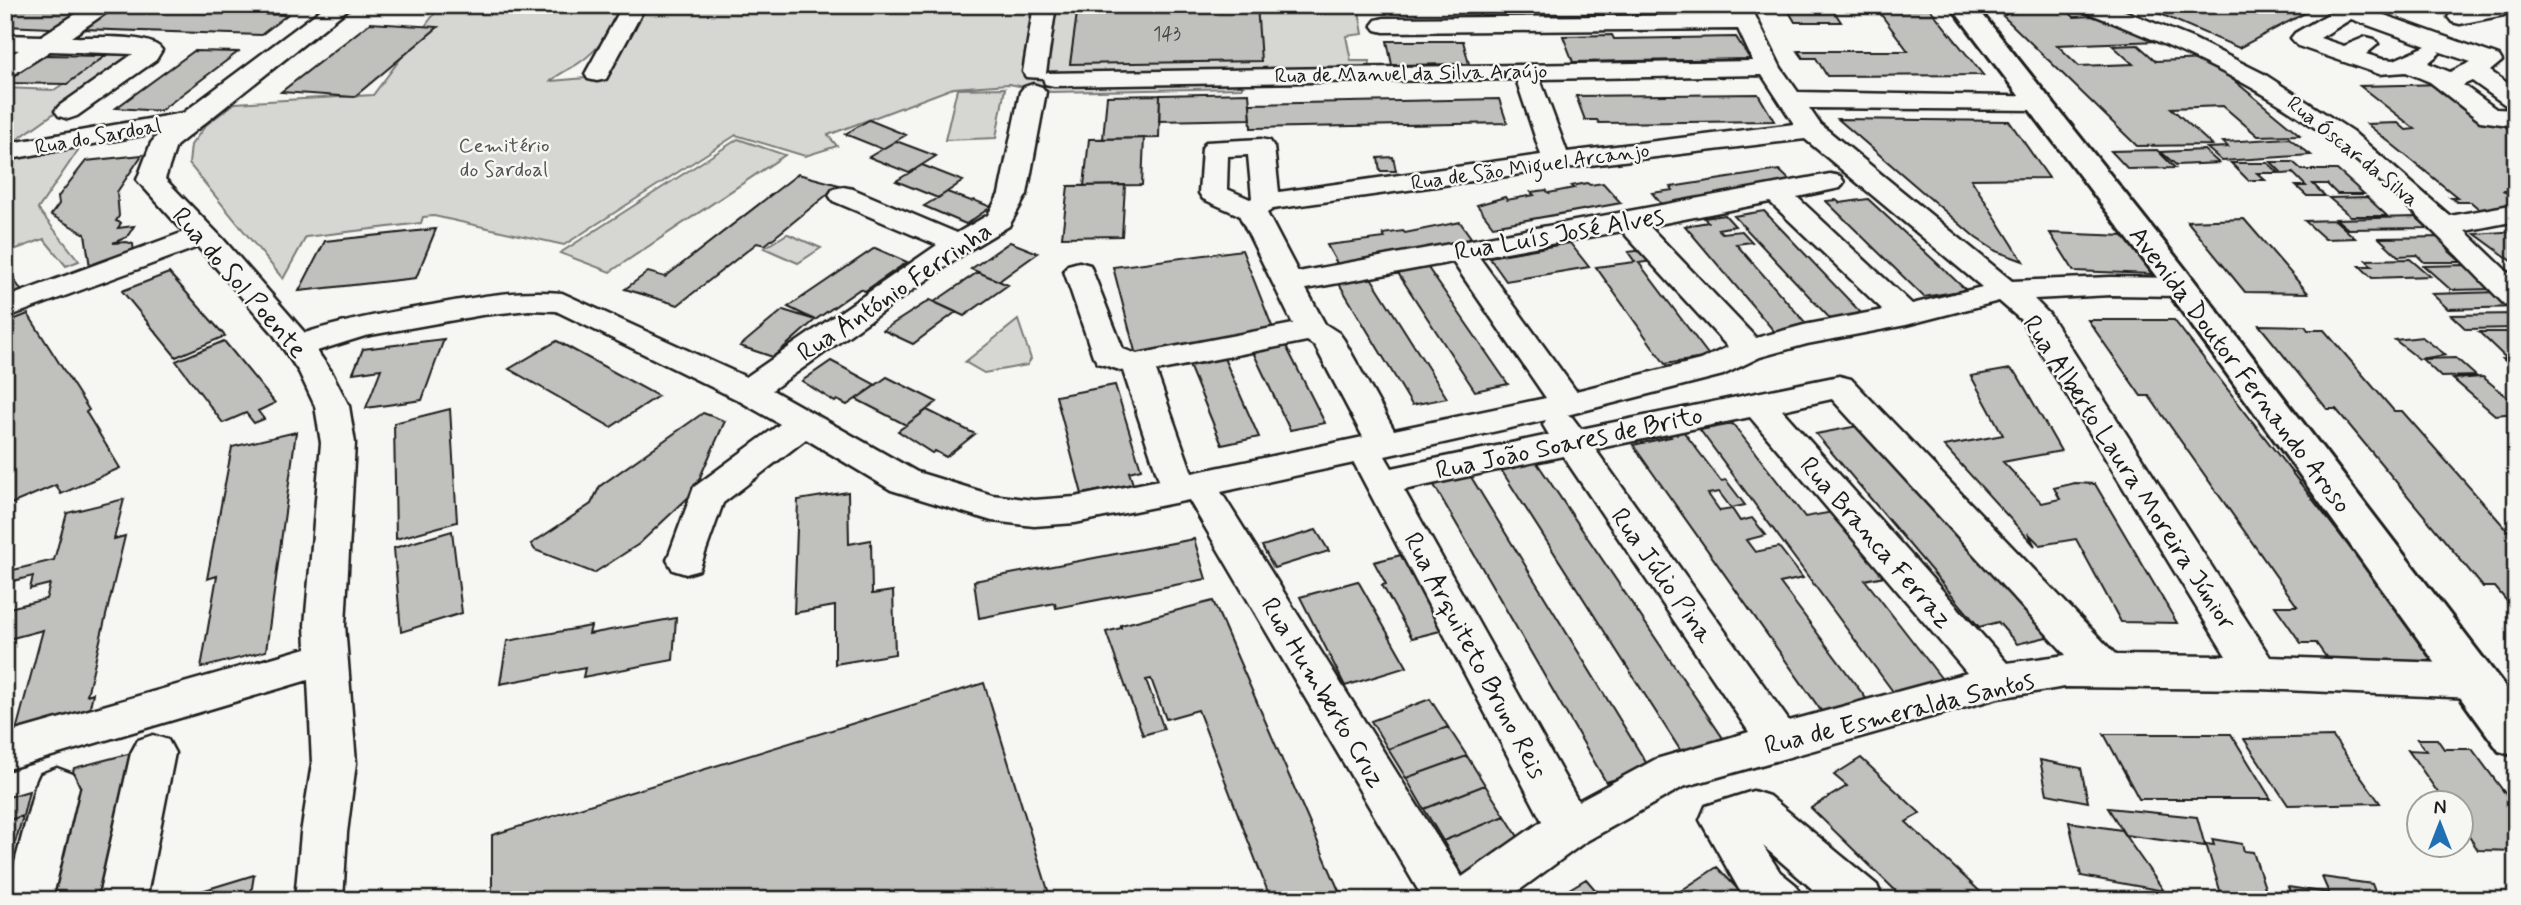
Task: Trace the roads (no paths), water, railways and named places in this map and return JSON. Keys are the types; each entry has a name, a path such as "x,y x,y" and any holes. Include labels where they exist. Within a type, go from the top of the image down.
{"main road":[{"name":"Avenida Doutor Fernando Aroso","path":"1962,5 2040,102 2502,714"}],"street":[{"path":"5,69 106,5"},
{"name":"Rua do Sol Poente","path":"319,900 324,833 334,762 325,625 338,443 332,406 299,346 202,234 150,180 164,143 191,119 342,5"},
{"path":"597,74 635,5"},
{"name":"Rua António Ferrinha","path":"748,391 959,244 999,220 1013,194 1040,81 1045,5"},
{"name":"Rua Óscar da Silva","path":"2089,5 2210,54 2280,93 2348,142 2444,226 2516,298"},
{"path":"2383,5 2407,23"},
{"path":"2493,5 2496,10 2456,32 2399,69 2381,67 2303,38 2345,12 2354,12 2456,32 2516,52"},
{"path":"1384,25 1742,13"},
{"name":"Rua Alberto Laura Moreira Júnior","path":"1742,13 1769,68 1811,130 2033,314 2258,673"},
{"path":"2346,55 2407,23"},
{"path":"2442,81 2457,81 2490,61 2456,32"},
{"path":"5,41 145,47 150,50 147,55 68,111"},
{"path":"2409,64 2429,72 2489,116 2516,118"},
{"name":"Rua de Manuel da Silva Araújo","path":"1040,81 1769,68"},
{"path":"1525,71 1557,161"},
{"path":"2471,73 2481,76 2516,101"},
{"path":"1790,100 2040,102"},
{"name":"Rua do Sardoal","path":"5,152 191,119"},
{"name":"Rua de São Miguel Arcanjo","path":"1288,283 1258,206 1557,161 1811,130"},
{"name":"Rua Luís José Alves","path":"1288,283 1629,221 1830,181"},
{"path":"1774,192 1906,315"},
{"path":"843,195 959,244"},
{"path":"2444,226 2516,212"},
{"path":"1629,221 1749,350"},
{"path":"5,309 202,234"},
{"name":"Rua Júlio Pina","path":"1460,251 1558,406 1571,441 1779,741"},
{"path":"1079,271 1109,356 1137,364 1312,330"},
{"path":"1288,283 1312,330 1328,340 1376,458"},
{"path":"299,346 340,330 501,302 537,299 562,302 748,391 904,481 992,508 1034,513 1075,510 1189,487 1376,458 1558,406 1711,369 1749,350 1804,335 1906,315 2002,290 2111,286 2180,287"},
{"name":"Rua Humberto Cruz","path":"1137,364 1189,487 1450,900"},
{"path":"1757,403 1839,387 2106,671"},
{"name":"Rua João Soares de Brito","path":"1376,458 1571,441 1757,403"},
{"name":"Rua Branca Ferraz","path":"1757,403 1998,681"},
{"path":"686,560 707,496 803,424"},
{"name":"Rua Arquiteto Bruno Reis","path":"1376,458 1569,828"},
{"path":"5,752 274,672 327,659"},
{"name":"Rua de Esmeralda Santos","path":"1468,900 1569,828 1671,772 1998,681 2065,671 2258,673 2502,714"},
{"path":"122,900 153,752"},
{"path":"28,900 57,787"},
{"path":"1779,900 1763,887 1722,820 1753,810 1860,900"}],"park label":[{"name":"Cemitério do Sardoal","path":"504,157"}]}
